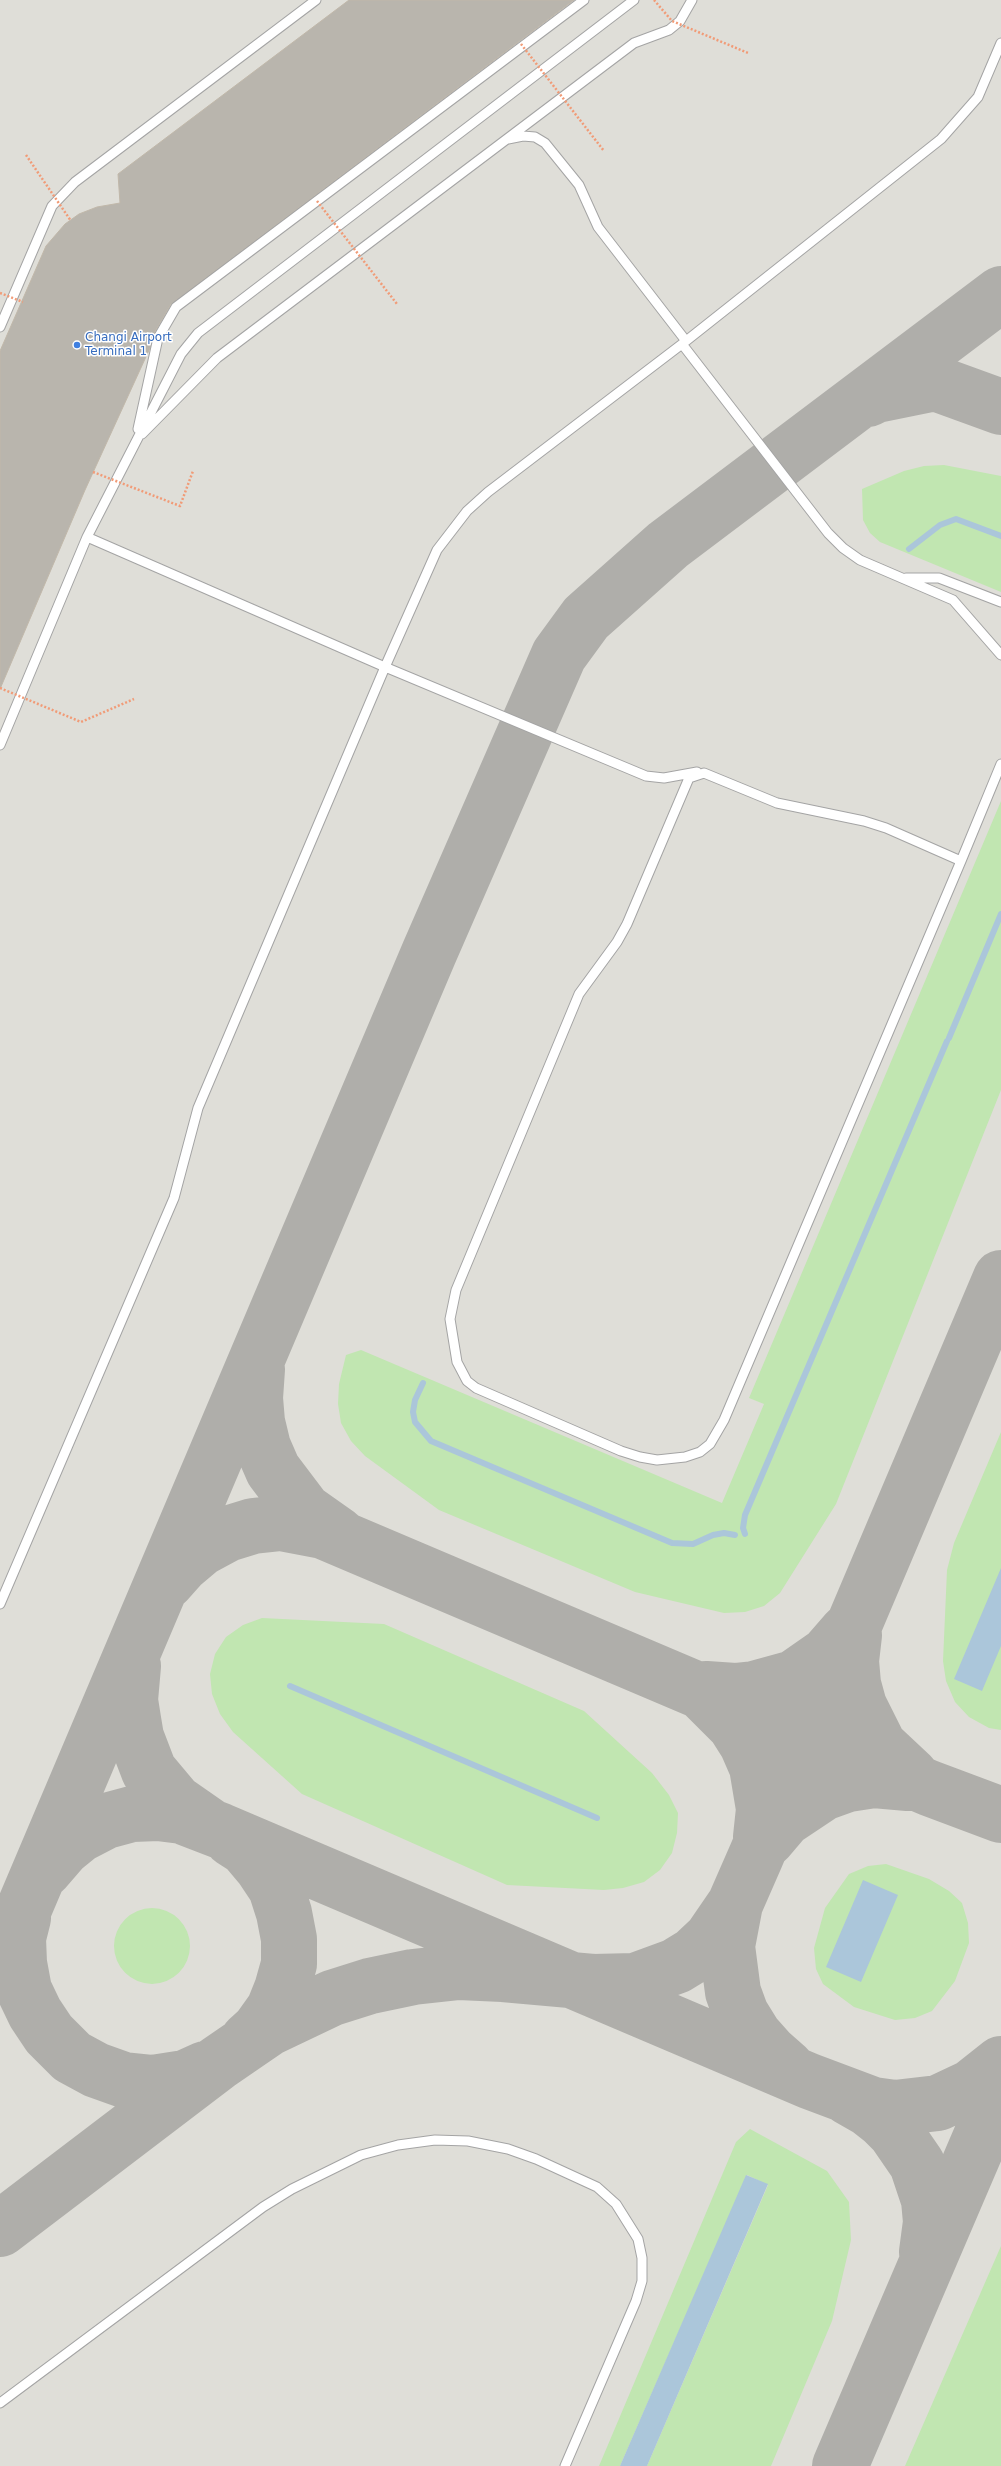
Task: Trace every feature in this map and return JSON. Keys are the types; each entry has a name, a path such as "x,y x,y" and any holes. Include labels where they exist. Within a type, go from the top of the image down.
{"lane":[{"path":"0,327 52,206 75,182 316,0"},
{"path":"136,440 158,338 176,307 584,0"},
{"path":"0,744 87,537 181,354 198,334 634,0"},
{"path":"136,440 217,358 634,43 669,30 680,21 692,0"},
{"path":"0,1604 174,1198 198,1108 428,567 442,544 467,511 488,492 684,342 941,139 978,97 1001,43"},
{"path":"506,139 523,136 535,137 545,143 579,185 598,227 828,533 843,548 860,560 953,600 1001,655"},
{"path":"87,537 385,667 646,776 664,778 689,772 704,773 777,803 864,821 886,828 960,860"},
{"path":"903,578 938,578 1001,602"},
{"path":"704,773 693,776 686,783 627,924 617,942 579,994 456,1290 450,1319 457,1362 467,1381 476,1388 621,1451 657,1460 685,1457 700,1452 710,1444 724,1420 1001,764"},
{"path":"0,2403 263,2207 292,2190 361,2156 391,2147 435,2140 468,2141 508,2149 536,2159 597,2187 616,2204 638,2239 642,2258 642,2281 636,2301 565,2466"}],"path":[{"path":"654,0 672,21 748,53"},
{"path":"521,44 604,151"},
{"path":"26,155 71,221"},
{"path":"317,201 396,304"},
{"path":"0,293 22,302"},
{"path":"93,472 180,506 193,471"},
{"path":"0,688 81,722 134,699"}],"shaded area":[{"path":"0,0 1001,0 1001,2466 0,2466"}],"green space":[{"path":"944,465 1001,476 1001,592 880,542 870,533 863,520 862,489 904,471 924,466"},
{"path":"1001,801 1001,1090 836,1504 780,1593 764,1606 745,1612 724,1613 635,1592 439,1510 365,1456 351,1441 341,1423 338,1404 339,1384 346,1355 361,1350 722,1503 764,1404 749,1398"},
{"path":"1001,1432 1001,1730 989,1728 969,1717 955,1702 946,1681 943,1661 947,1570 954,1543"},
{"path":"262,1618 384,1624 584,1711 652,1773 669,1795 678,1813 677,1833 672,1853 660,1870 644,1882 623,1888 604,1890 507,1885 302,1794 233,1732 220,1714 212,1694 210,1674 215,1654 226,1637 243,1625"},
{"path":"886,1864 929,1879 949,1891 962,1903 968,1923 969,1943 955,1981 932,2011 915,2018 895,2020 854,2007 823,1984 816,1969 814,1948 825,1908 849,1874 868,1866"},
{"path":"152,1908 167,1911 179,1919 187,1931 190,1946 187,1961 179,1973 167,1981 152,1984 137,1981 125,1973 117,1961 114,1946 117,1931 125,1919 137,1911"},
{"path":"750,2129 827,2171 849,2202 851,2240 832,2321 771,2466 647,2466 768,2185 747,2175 620,2466 599,2466 736,2142"},
{"path":"1001,2246 1001,2466 905,2466"}],"water":[{"path":"1001,1568 1001,1646 982,1691 954,1679"},
{"path":"863,1880 898,1895 861,1982 826,1967"},
{"path":"746,2175 768,2184 647,2466 620,2466"}],"building":[{"name":"Changi Airport Terminal 1","path":"349,0 574,0 171,304 153,335 150,348 85,490 0,689 0,351 46,246 65,224 79,214 97,207 120,203 118,174"}],"waterway":[{"path":"909,549 940,525 956,519 1001,536"},
{"path":"949,1038 1001,914"},
{"path":"745,1534 743,1528 745,1515 947,1041"},
{"path":"423,1383 415,1400 413,1412 415,1422 431,1441 672,1543 693,1544 713,1535 724,1533 735,1535"},
{"path":"290,1686 597,1818"}],"taxiway":[{"path":"0,1965 429,953 559,655 586,618 668,545 1001,294"},
{"path":"868,399 876,395 935,383 1001,407"},
{"path":"0,2229 218,2063 269,2028 332,1998 370,1986 413,1977 459,1972 503,1974 593,1982 635,1981 676,1966 694,1955 711,1939 735,1904 1001,1278"},
{"path":"257,1369 255,1398 257,1422 263,1447 273,1470 304,1511 338,1535"},
{"path":"166,1582 182,1564 201,1548 227,1534 253,1526 281,1523 323,1531 929,1788 1001,1815"},
{"path":"706,1689 735,1691 754,1689 794,1678 827,1655 847,1632"},
{"path":"854,1635 851,1661 853,1684 859,1706 879,1746 911,1776"},
{"path":"133,1666 130,1700 136,1737 149,1771 175,1802 208,1825"},
{"path":"705,1695 735,1725 747,1744 757,1767 764,1809 761,1837"},
{"path":"767,1839 784,1819 823,1793 848,1784 874,1780 908,1783"},
{"path":"44,1870 63,1848 79,1835 106,1821 132,1814 158,1813 182,1816 221,1831 809,2081 873,2105 895,2108 938,2103 972,2087 1001,2064"},
{"path":"232,1839 246,1848 262,1867 276,1888 284,1913 289,1939 289,1964 282,1989 274,2009 259,2030 248,2040"},
{"path":"735,1904 727,1946 733,1992 741,2014 754,2035 770,2053 787,2068"},
{"path":"23,1918 18,1938 19,1963 24,1990 35,2013 49,2034 72,2057 96,2070 124,2080 153,2083 185,2078 205,2069"},
{"path":"840,2466 1001,2090"},
{"path":"848,2097 869,2109 883,2120 895,2132 917,2164 929,2200 931,2222 927,2252"}],"place":[{"name":"Changi Airport Terminal 1","path":"77,345"}]}
